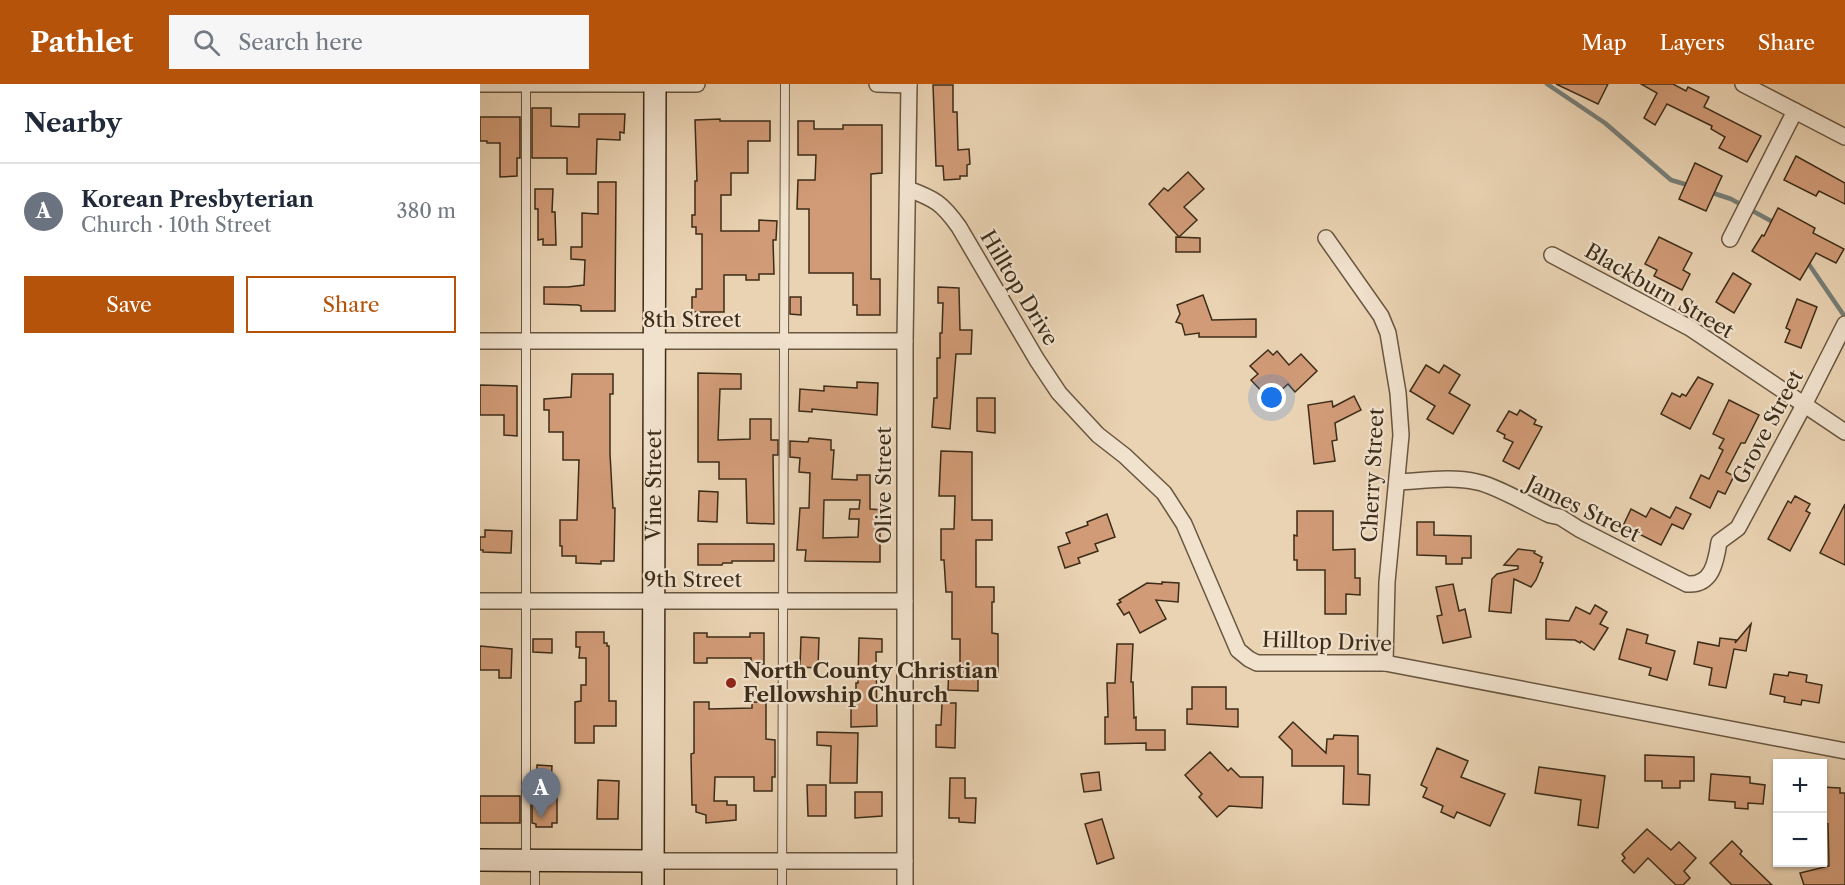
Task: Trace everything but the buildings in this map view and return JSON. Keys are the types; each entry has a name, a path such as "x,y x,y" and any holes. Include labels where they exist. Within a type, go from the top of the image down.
{"street":[{"path":"480,84 697,84"},
{"name":"Vine Street","path":"653,885 655,84"},
{"path":"877,84 909,84"},
{"name":"Olive Street","path":"906,885 905,341 909,84"},
{"path":"1743,84 1845,137"},
{"path":"1730,239 1796,111"},
{"name":"Hilltop Drive","path":"908,189 929,197 945,208 959,227 1037,360 1059,393 1098,435 1164,492 1184,524 1238,650 1249,659 1257,663 1385,663 1845,751"},
{"name":"Cherry Street","path":"1326,238 1381,316 1388,333 1398,393 1401,435 1387,582 1385,663"},
{"name":"Blackburn Street","path":"1552,255 1690,328 1845,432"},
{"name":"Grove Street","path":"1719,542 1738,528 1844,327"},
{"name":"8th Street","path":"480,341 905,341"},
{"name":"James Street","path":"1397,482 1454,480 1488,485 1550,515 1560,517 1579,530 1687,584 1697,585 1705,580 1716,560 1719,542"},
{"name":"9th Street","path":"480,601 905,602"},
{"path":"480,860 905,861"}],"lane":[{"path":"525,84 524,601 530,861 535,885"},
{"path":"782,885 785,84"}],"waterway":[{"path":"1547,84 1605,123 1671,180 1691,186"},
{"path":"1710,192 1731,199 1771,221 1774,225"},
{"path":"1806,260 1845,317"}],"place":[{"name":"North County Christian Fellowship Church","path":"731,683"},
{"name":"Korean Presbyterian","path":"541,818"}]}
